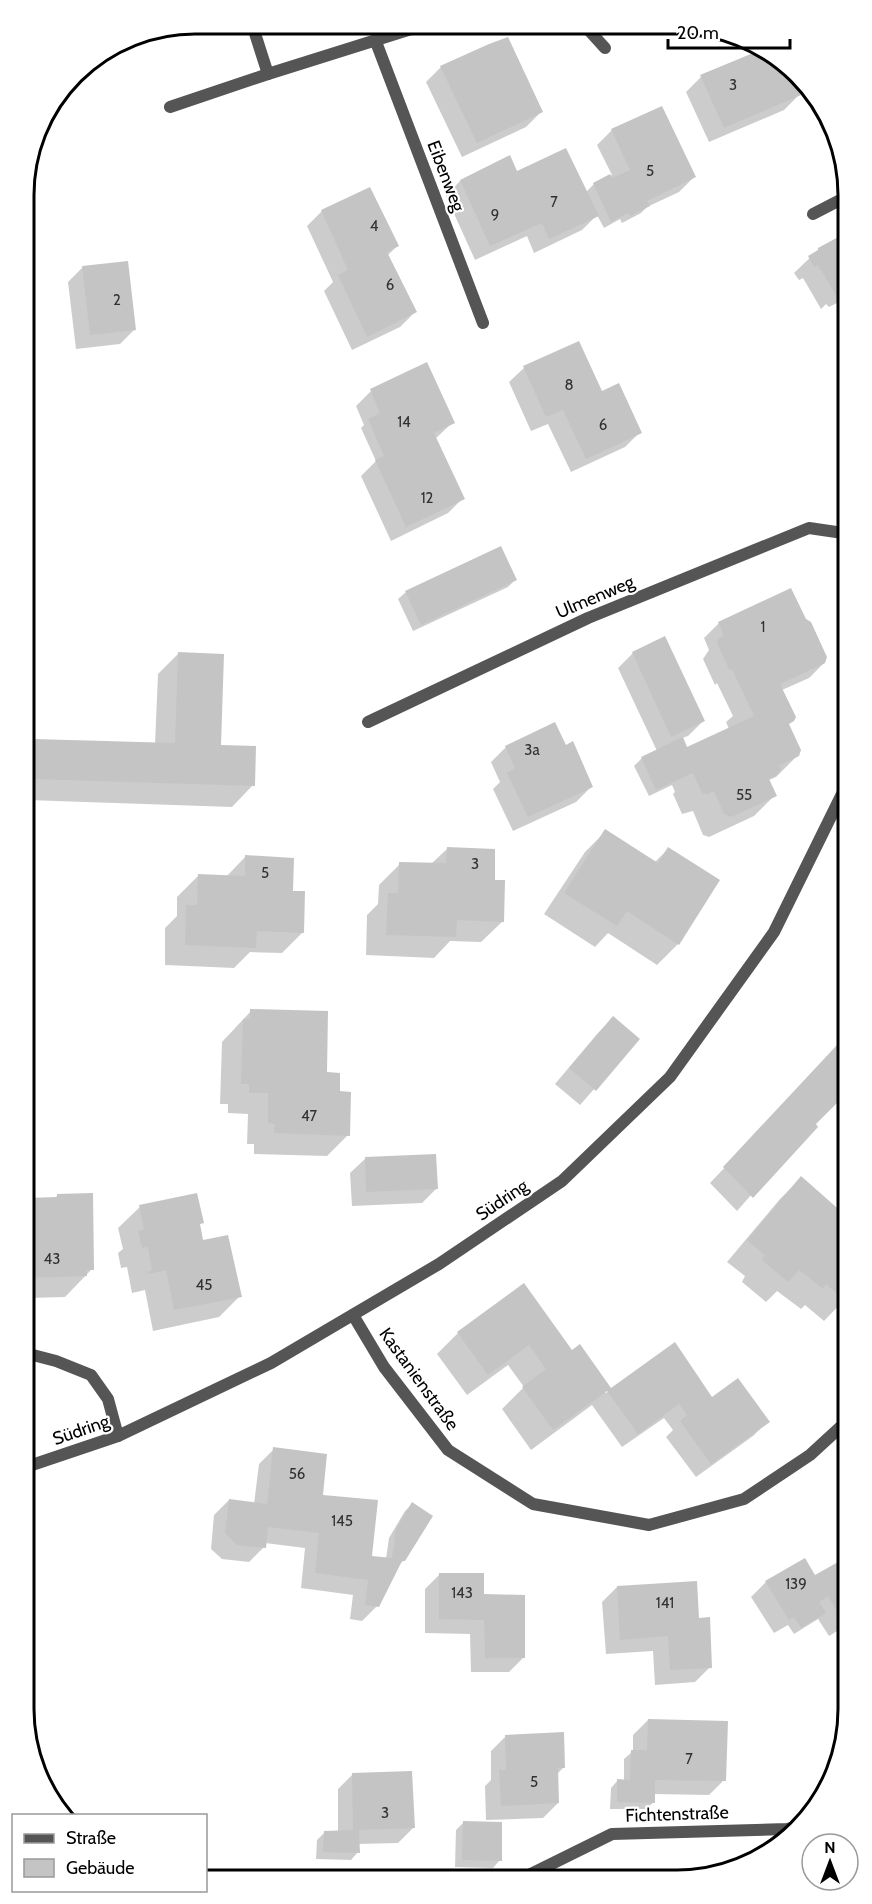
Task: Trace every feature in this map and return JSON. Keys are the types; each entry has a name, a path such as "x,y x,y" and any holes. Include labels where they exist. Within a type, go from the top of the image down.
{"street":[{"path":"592,34 604,48"},
{"path":"255,35 268,74"},
{"path":"170,107 268,74 398,35"},
{"name":"Eibenweg","path":"376,42 483,323"},
{"path":"813,214 838,200"},
{"name":"Ulmenweg","path":"368,722 588,618 809,528 838,532"},
{"name":"Südring","path":"34,1464 118,1436 270,1363 439,1263 562,1181 670,1077 774,932 838,803"},
{"name":"Kastanienstraße","path":"354,1315 384,1367 448,1450 533,1504 650,1525 744,1500 810,1455 837,1429"},
{"path":"34,1356 56,1361 91,1375 108,1399 118,1436"},
{"name":"Fichtenstraße","path":"538,1870 612,1834 784,1829"}],"building":[{"path":"508,37 543,112 477,143 440,66"},
{"path":"752,54 775,68 801,95 724,128 700,75"},
{"path":"662,106 696,177 647,201 650,206 630,216 628,213 611,222 593,183 610,174 612,178 630,170 611,129"},
{"path":"566,148 599,216 549,239 542,223 490,246 460,180 510,155 517,171"},
{"path":"370,187 399,246 387,252 417,312 367,337 338,275 348,270 321,210"},
{"path":"838,237 838,294 836,295 818,265 814,267 808,256"},
{"path":"128,261 136,330 90,335 82,266"},
{"path":"579,341 602,391 619,383 642,433 586,459 563,410 546,417 523,366"},
{"path":"427,362 455,423 434,433 465,499 406,527 375,460 384,456 368,419 380,413 370,389"},
{"path":"501,546 517,580 421,625 405,591"},
{"path":"791,588 806,619 811,622 827,657 825,663 780,684 796,717 789,724 801,750 799,756 779,766 781,769 777,775 769,779 777,796 731,817 724,814 714,791 707,794 702,793 693,773 656,790 641,757 683,737 687,747 754,716 717,643 718,639 724,636 718,622"},
{"path":"665,636 705,721 671,737 632,652"},
{"path":"178,652 224,654 221,745 256,746 255,786 35,779 35,739 175,743"},
{"path":"555,722 566,745 573,741 593,787 528,817 507,773 515,768 505,746"},
{"path":"605,829 658,863 668,847 720,880 679,945 627,911 617,926 564,893"},
{"path":"447,847 495,849 495,880 505,880 504,922 457,920 456,937 386,935 388,893 398,893 399,862 446,863"},
{"path":"245,855 294,858 293,891 305,891 304,933 257,931 256,948 185,945 186,905 197,905 198,874 245,876"},
{"path":"250,1009 328,1011 327,1072 340,1073 340,1091 351,1092 350,1136 274,1133 275,1124 268,1123 268,1093 249,1093 249,1084 241,1084 243,1019 250,1019"},
{"path":"613,1016 640,1039 596,1091 569,1068"},
{"path":"837,1045 837,1103 816,1124 818,1127 753,1198 723,1167"},
{"path":"436,1154 438,1189 366,1192 365,1157"},
{"path":"801,1176 837,1208 837,1294 826,1284 823,1289 799,1270 788,1282 762,1260 765,1255 747,1240"},
{"path":"93,1193 94,1270 87,1270 87,1276 34,1278 34,1198 57,1197 57,1194"},
{"path":"197,1193 204,1223 200,1224 203,1240 228,1235 242,1297 174,1310 166,1270 149,1274 148,1272 152,1270 148,1247 142,1248 138,1231 144,1230 139,1205"},
{"path":"524,1283 572,1350 580,1344 611,1388 675,1342 712,1397 738,1378 770,1422 711,1464 680,1421 687,1415 679,1404 638,1434 607,1391 553,1430 522,1387 546,1369 529,1345 488,1375 457,1332"},
{"path":"273,1447 327,1454 323,1495 378,1500 372,1556 392,1558 396,1529 412,1502 433,1516 405,1561 402,1561 379,1607 365,1605 368,1580 315,1573 319,1533 268,1527 266,1548 237,1545 225,1533 229,1499 267,1504"},
{"path":"805,1558 815,1575 837,1563 837,1611 828,1596 819,1602 826,1613 801,1628 794,1617 789,1620 765,1581"},
{"path":"439,1573 484,1573 484,1594 525,1595 525,1658 485,1658 484,1620 439,1619"},
{"path":"697,1581 699,1618 710,1617 712,1668 670,1670 668,1636 620,1640 617,1586"},
{"path":"648,1719 728,1721 726,1781 655,1780 655,1803 617,1802 617,1779 630,1780 631,1750 647,1750"},
{"path":"564,1732 565,1768 558,1768 559,1803 501,1806 499,1770 506,1770 505,1735"},
{"path":"412,1771 415,1828 359,1830 360,1853 323,1852 324,1831 353,1830 352,1773"},
{"path":"463,1821 502,1822 502,1861 462,1860"}]}
